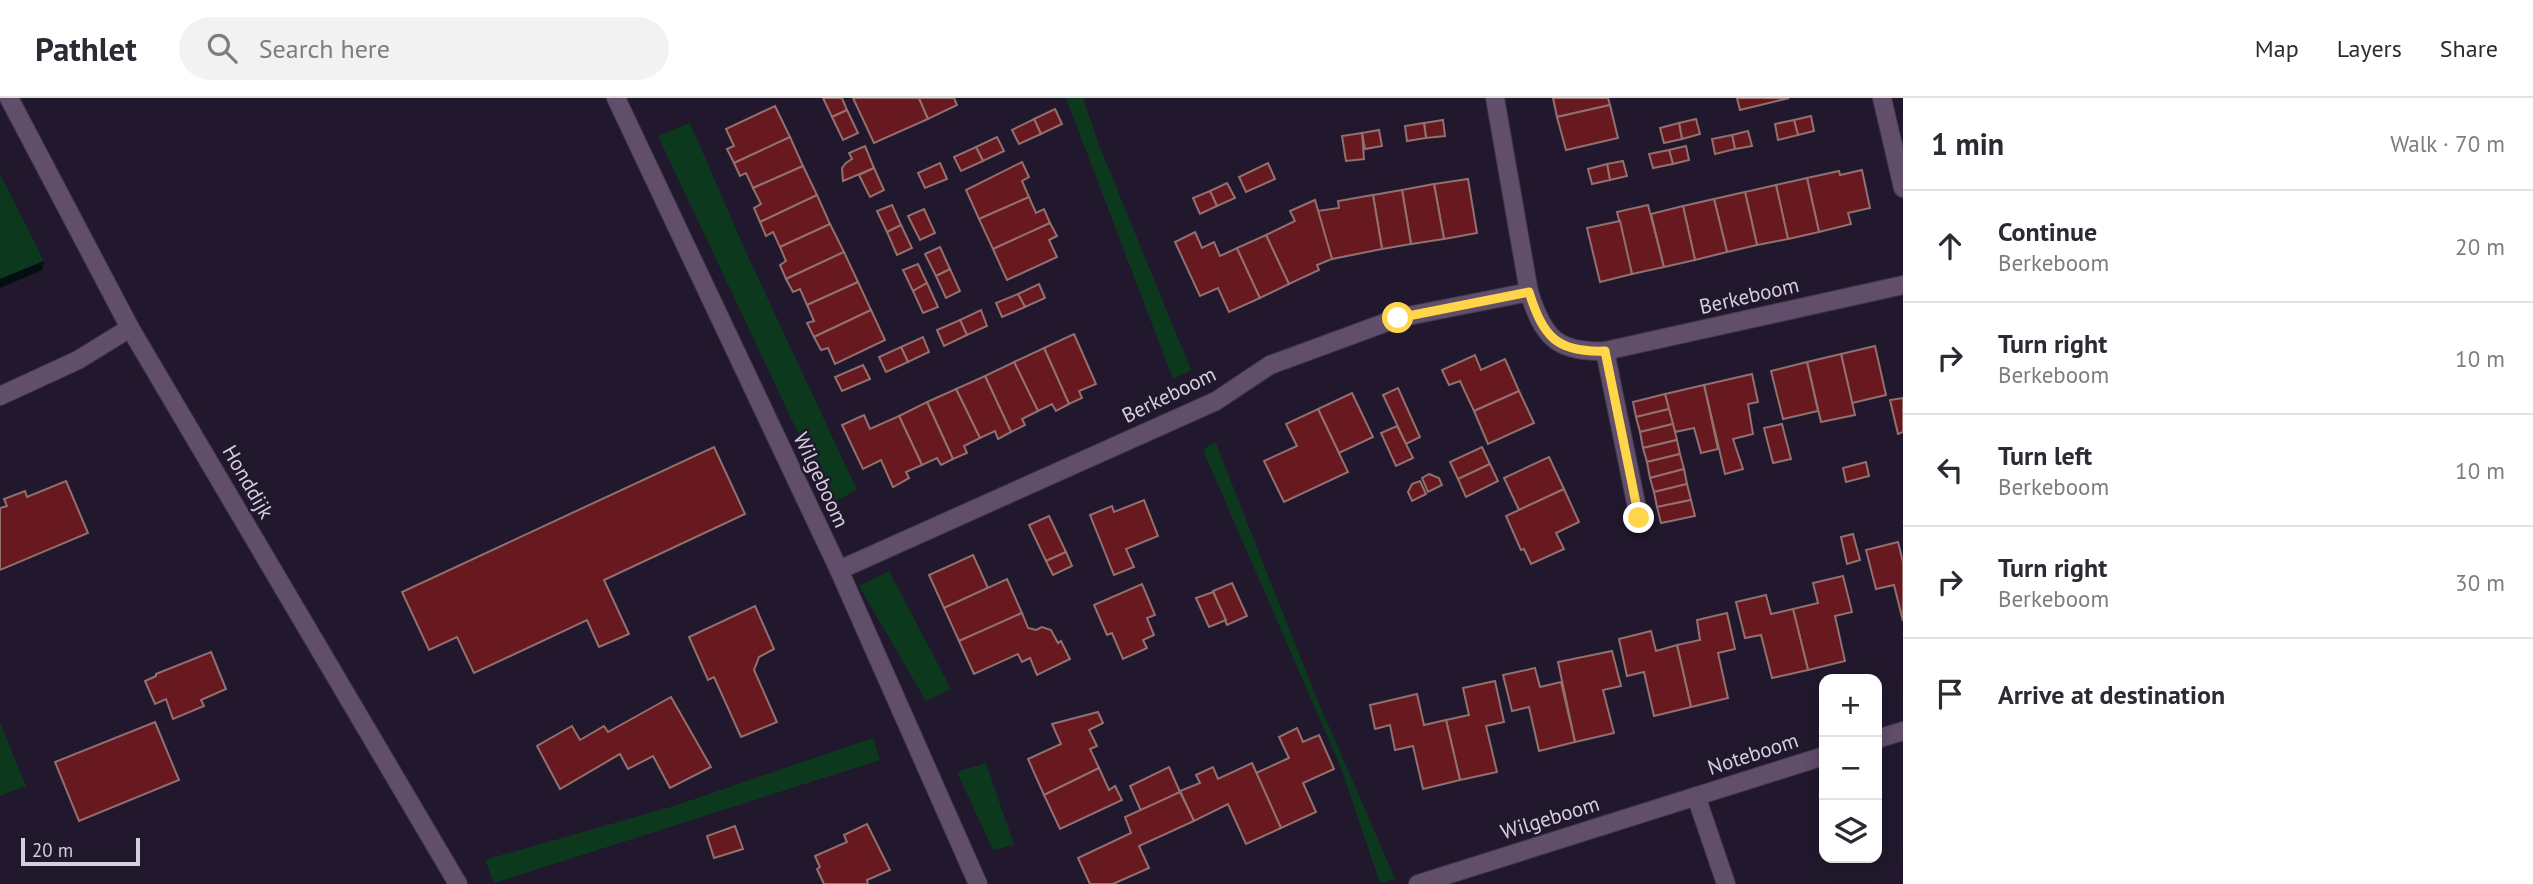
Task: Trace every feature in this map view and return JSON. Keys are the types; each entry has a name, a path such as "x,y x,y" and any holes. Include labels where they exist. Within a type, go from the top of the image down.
{"street":[{"name":"Honddijk","path":"9,98 130,328 458,884"},
{"name":"Wilgeboom","path":"616,98 839,570 978,884"},
{"name":"Berkeboom","path":"1496,98 1529,292 1539,323 1558,343 1579,352 1605,351 1903,285"},
{"path":"1882,98 1903,188"},
{"name":"Berkeboom","path":"839,570 1216,401 1270,365 1398,318 1529,292"},
{"path":"0,396 78,360 130,328"},
{"path":"1605,351 1639,518"},
{"path":"1882,737 1903,731"},
{"name":"Noteboom","path":"1696,796 1819,758"},
{"path":"1696,796 1726,884"},
{"name":"Wilgeboom","path":"1418,884 1696,796"}],"green space":[{"path":"1066,98 1083,98 1099,145 1191,370 1173,379"},
{"path":"690,123 745,250 857,490 831,503 658,136"},
{"path":"0,174 44,261 0,279"},
{"path":"1215,441 1315,694 1395,879 1380,883 1341,768 1203,450"},
{"path":"889,571 951,689 926,701 859,586"},
{"path":"0,723 26,786 0,796"},
{"path":"873,738 880,760 494,883 485,860 674,806"},
{"path":"986,763 1014,845 993,850 957,772"}],"shaded area":[{"path":"44,261 42,270 0,288 0,279"}],"building":[{"path":"823,98 842,98 847,110 832,117"},
{"path":"853,98 919,98 928,119 874,143"},
{"path":"919,98 954,98 957,105 928,119"},
{"path":"1553,98 1608,98 1610,105 1557,117"},
{"path":"1737,98 1789,98 1740,110"},
{"path":"1610,105 1618,138 1566,150 1557,117"},
{"path":"775,106 790,137 734,163 727,149 734,146 726,129"},
{"path":"1055,109 1062,124 1041,134 1034,119"},
{"path":"847,110 858,133 843,140 832,117"},
{"path":"1811,116 1814,131 1798,135 1794,120"},
{"path":"1034,119 1041,134 1019,144 1012,130"},
{"path":"1696,119 1700,134 1682,139 1679,123"},
{"path":"1443,120 1445,136 1426,138 1424,123"},
{"path":"1794,120 1798,135 1778,140 1775,124"},
{"path":"1424,123 1426,138 1407,141 1405,126"},
{"path":"1679,123 1682,139 1664,143 1660,128"},
{"path":"1379,130 1382,146 1365,149 1362,133"},
{"path":"1748,131 1752,146 1735,149 1732,135"},
{"path":"1362,133 1364,159 1346,161 1342,136"},
{"path":"1732,135 1735,149 1715,154 1712,139"},
{"path":"790,137 803,166 753,188 746,173 740,176 734,163"},
{"path":"997,137 1004,151 983,161 976,147"},
{"path":"865,146 874,168 843,181 842,168 852,159 849,153"},
{"path":"1686,146 1689,160 1673,164 1669,150"},
{"path":"976,147 983,161 961,171 954,157"},
{"path":"1669,150 1673,164 1653,168 1649,154"},
{"path":"1623,161 1627,176 1610,180 1607,164"},
{"path":"1022,162 1029,177 1022,181 1029,197 979,219 966,190"},
{"path":"940,163 947,179 925,188 918,173"},
{"path":"1268,163 1275,179 1246,192 1239,177"},
{"path":"1607,164 1610,180 1592,184 1588,169"},
{"path":"803,166 817,195 760,222 754,208 761,204 753,188"},
{"path":"874,168 884,190 870,197 859,175"},
{"path":"1862,170 1870,208 1848,213 1851,224 1819,232 1807,178 1839,171 1840,175"},
{"path":"1807,178 1819,232 1788,239 1776,185"},
{"path":"1468,179 1477,233 1444,239 1434,184"},
{"path":"1227,183 1235,198 1217,206 1210,191"},
{"path":"1434,184 1444,239 1411,244 1402,190"},
{"path":"1776,185 1788,239 1757,245 1745,192"},
{"path":"1402,190 1411,244 1382,249 1373,195"},
{"path":"1210,191 1217,206 1200,214 1193,198"},
{"path":"1745,192 1757,245 1727,252 1714,199"},
{"path":"817,195 830,224 780,247 773,232 766,236 760,222"},
{"path":"1373,195 1382,249 1332,259 1317,211 1339,208 1338,201"},
{"path":"1029,197 1036,213 1044,209 1050,223 993,249 979,219"},
{"path":"1714,199 1727,252 1695,260 1683,206"},
{"path":"1315,200 1332,259 1317,265 1319,270 1289,284 1266,235 1295,221 1290,211"},
{"path":"892,205 901,225 887,232 877,211"},
{"path":"1648,205 1664,267 1632,274 1617,212"},
{"path":"1683,206 1695,260 1664,267 1651,214"},
{"path":"924,209 935,233 920,240 908,216"},
{"path":"1620,221 1632,274 1600,282 1587,228"},
{"path":"1050,223 1057,236 1049,240 1057,257 1007,280 993,249"},
{"path":"830,224 844,252 786,279 780,265 786,261 780,247"},
{"path":"901,225 912,248 897,255 887,232"},
{"path":"1195,232 1202,248 1214,242 1220,256 1237,248 1260,298 1229,312 1218,288 1200,296 1175,242"},
{"path":"1266,235 1289,284 1260,298 1237,248"},
{"path":"940,247 950,269 936,276 925,254"},
{"path":"844,252 858,282 807,305 800,289 793,292 786,279"},
{"path":"918,264 927,283 913,291 903,270"},
{"path":"950,269 960,291 946,298 936,276"},
{"path":"858,282 871,310 814,337 807,323 814,321 807,305"},
{"path":"927,283 938,307 923,313 913,291"},
{"path":"1039,284 1045,298 1025,307 1018,294"},
{"path":"1018,294 1025,307 1002,317 996,303"},
{"path":"871,310 885,340 835,364 828,348 821,350 814,337"},
{"path":"981,310 987,326 967,335 960,320"},
{"path":"960,320 967,335 944,346 937,330"},
{"path":"1074,334 1096,384 1079,391 1082,398 1069,404 1044,348"},
{"path":"923,337 929,352 908,362 901,347"},
{"path":"1875,346 1886,395 1852,403 1841,354"},
{"path":"901,347 908,362 886,372 879,357"},
{"path":"1044,348 1069,404 1056,411 1052,404 1038,411 1014,362"},
{"path":"1841,354 1855,415 1821,422 1807,362"},
{"path":"1475,355 1481,370 1505,359 1519,391 1474,411 1460,381 1449,385 1442,370"},
{"path":"1014,362 1038,411 1022,419 1025,425 1011,432 985,376"},
{"path":"1807,362 1818,411 1783,419 1771,371"},
{"path":"863,365 870,379 842,391 835,377"},
{"path":"1752,374 1758,402 1748,404 1753,434 1733,439 1743,469 1725,474 1704,385"},
{"path":"985,376 1011,432 998,439 995,431 980,438 956,389"},
{"path":"1704,385 1718,449 1701,453 1694,428 1675,432 1665,394"},
{"path":"1398,388 1420,437 1406,444 1383,395"},
{"path":"956,389 980,438 964,446 967,453 953,459 927,402"},
{"path":"1519,391 1534,423 1488,444 1474,411"},
{"path":"1352,393 1373,437 1339,453 1318,409"},
{"path":"1665,394 1669,409 1636,417 1633,402"},
{"path":"1903,398 1903,432 1898,434 1890,400"},
{"path":"927,402 953,459 941,465 937,458 922,465 899,416"},
{"path":"1318,409 1348,472 1284,502 1264,461 1297,446 1286,424"},
{"path":"1669,409 1673,424 1640,432 1636,417"},
{"path":"864,415 870,429 899,416 922,465 906,472 909,478 893,487 881,460 863,469 842,425"},
{"path":"1673,424 1677,440 1643,448 1640,432"},
{"path":"1782,424 1791,459 1773,463 1764,428"},
{"path":"1397,426 1413,458 1396,466 1381,433"},
{"path":"1677,440 1680,454 1647,462 1643,448"},
{"path":"714,447 745,514 604,580 629,634 599,647 587,620 474,673 457,637 429,650 402,592"},
{"path":"1482,447 1490,464 1458,479 1450,462"},
{"path":"1680,454 1684,469 1650,478 1647,462"},
{"path":"1549,457 1564,489 1519,510 1504,478"},
{"path":"1866,462 1869,476 1846,482 1843,468"},
{"path":"1490,464 1498,481 1466,497 1458,479"},
{"path":"1684,469 1687,484 1654,492 1650,478"},
{"path":"1429,474 1439,478 1442,485 1428,492 1422,478"},
{"path":"66,481 88,533 0,570 0,508 7,506 4,499 25,491 27,497"},
{"path":"1420,481 1426,494 1412,501 1408,492 1412,484"},
{"path":"1687,484 1691,500 1657,507 1654,492"},
{"path":"1564,489 1579,522 1556,533 1564,549 1531,564 1524,549 1521,550 1506,516"},
{"path":"1144,500 1158,536 1126,549 1134,567 1114,575 1090,515 1112,506 1114,512"},
{"path":"1691,500 1695,516 1661,523 1657,507"},
{"path":"1049,516 1066,552 1046,561 1029,525"},
{"path":"1853,534 1860,560 1847,564 1841,537"},
{"path":"1898,542 1903,562 1903,621 1894,585 1876,589 1866,550"},
{"path":"1066,552 1072,566 1053,575 1046,561"},
{"path":"973,555 988,588 944,608 929,575"},
{"path":"1843,576 1852,612 1835,616 1845,661 1808,670 1793,609 1818,603 1813,583"},
{"path":"1007,579 1022,613 959,641 944,608"},
{"path":"1232,583 1247,616 1227,625 1213,591"},
{"path":"1142,584 1155,615 1147,618 1154,635 1143,640 1147,648 1123,659 1112,633 1107,635 1094,605"},
{"path":"1213,592 1226,620 1209,627 1196,598"},
{"path":"1766,595 1771,614 1793,609 1808,670 1772,678 1761,635 1745,638 1736,602"},
{"path":"755,606 774,649 759,657 754,670 777,722 741,737 714,677 708,680 689,637"},
{"path":"1022,613 1028,628 1036,630 1042,627 1051,630 1058,643 1061,641 1070,659 1037,675 1030,658 1022,662 1018,654 974,674 959,641"},
{"path":"1727,613 1735,649 1718,653 1728,698 1691,707 1677,645 1700,640 1697,620"},
{"path":"1651,631 1656,651 1677,645 1691,707 1654,716 1644,672 1627,676 1619,639"},
{"path":"1612,651 1621,686 1603,690 1614,733 1575,742 1558,662"},
{"path":"211,652 226,689 201,700 204,706 173,719 166,699 155,704 145,681"},
{"path":"1535,668 1540,687 1561,682 1575,742 1539,751 1529,707 1512,711 1503,675"},
{"path":"1495,681 1504,722 1486,726 1497,772 1460,780 1446,720 1469,715 1463,688"},
{"path":"1417,694 1424,725 1446,720 1460,780 1423,789 1413,746 1395,750 1390,725 1375,729 1370,705"},
{"path":"671,697 711,767 670,788 653,756 628,769 620,754 560,789 537,746 572,726 580,740 604,726 608,732"},
{"path":"1098,712 1103,723 1089,730 1097,746 1090,749 1099,768 1044,795 1028,759 1061,744 1052,724"},
{"path":"155,722 179,780 79,821 55,762"},
{"path":"1297,728 1303,742 1319,735 1334,769 1303,783 1316,812 1281,828 1256,773 1289,758 1279,737"},
{"path":"1252,763 1281,828 1246,844 1228,804 1194,821 1180,791 1200,783 1196,775 1213,767 1218,779"},
{"path":"1169,767 1180,792 1141,811 1130,786"},
{"path":"1099,768 1109,790 1115,786 1122,800 1060,829 1044,795"},
{"path":"1180,792 1194,821 1139,846 1149,868 1113,884 1090,884 1078,858 1131,833 1125,817"},
{"path":"867,824 890,870 867,880 868,884 824,884 815,856 847,842 844,835"},
{"path":"735,826 743,849 714,858 707,836"}],"route":[{"path":"1398,318 1529,292 1539,323 1558,343 1579,352 1605,351 1639,518"}]}
